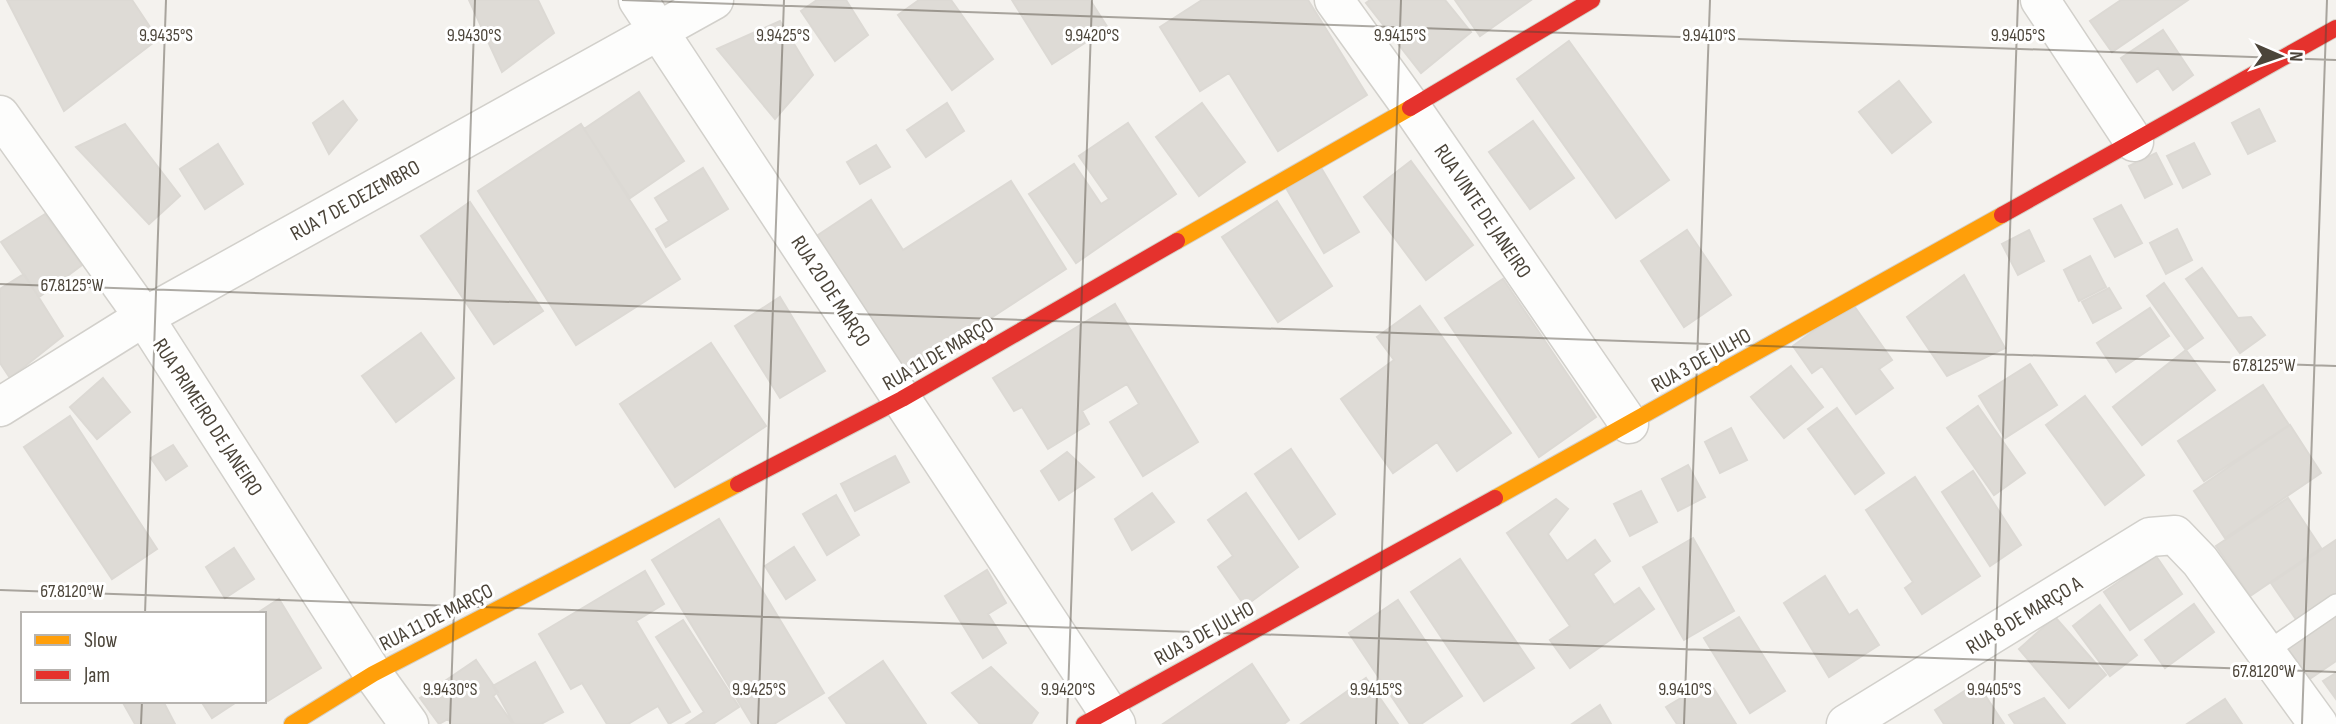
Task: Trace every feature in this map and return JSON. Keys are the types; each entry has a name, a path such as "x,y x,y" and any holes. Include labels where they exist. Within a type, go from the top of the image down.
{"street":[{"name":"RUA 20 DE MARÇO","path":"638,0 902,399 1102,720"},
{"name":"RUA 7 DE DEZEMBRO","path":"0,407 144,317 714,0"},
{"name":"RUA VINTE DE JANEIRO","path":"1334,0 1629,424"},
{"name":"RUA 11 DE MARÇO","path":"292,724 373,674 902,399 1592,0"},
{"path":"2040,0 2134,142"},
{"name":"RUA 3 DE JULHO","path":"1102,720 2336,28"},
{"name":"RUA PRIMEIRO DE JANEIRO","path":"0,115 144,317 373,674 409,724"},
{"name":"RUA 8 DE MARÇO A","path":"1846,724 2150,537 2175,535 2200,561 2266,652"},
{"path":"2266,652 2318,724"}],"lane":[{"path":"2266,652 2336,604"}],"building":[{"path":"7,0 132,0 158,39 64,111"},
{"path":"469,0 538,0 554,33 502,72"},
{"path":"817,0 846,0 868,35 835,61 801,11"},
{"path":"919,0 951,0 993,59 952,90 898,15"},
{"path":"1012,0 1090,0 1108,28 1052,64"},
{"path":"1202,0 1308,0 1367,95 1278,151 1229,73 1200,91 1160,27"},
{"path":"1370,0 1445,0 1471,32 1421,73 1366,3"},
{"path":"1455,0 1531,0 1480,36"},
{"path":"2121,0 2188,0 2112,52 2090,21"},
{"path":"780,21 813,75 775,119 717,49"},
{"path":"2163,30 2193,75 2173,90 2158,68 2137,82 2121,58"},
{"path":"1569,41 1669,180 1616,218 1517,79"},
{"path":"1899,81 1931,122 1892,153 1859,112"},
{"path":"639,92 684,161 630,198 584,129"},
{"path":"343,101 357,120 329,154 313,123"},
{"path":"947,103 964,131 926,157 907,130"},
{"path":"1202,103 1245,162 1199,196 1156,137"},
{"path":"2259,109 2275,141 2248,154 2232,123"},
{"path":"1533,121 1574,178 1530,209 1489,152"},
{"path":"1128,123 1176,194 1076,263 1029,194 1074,164 1101,204 1109,199 1079,156"},
{"path":"125,124 180,196 149,224 76,147"},
{"path":"581,124 680,279 576,345 478,191"},
{"path":"2194,143 2210,174 2183,188 2167,156"},
{"path":"218,144 243,184 205,209 180,169"},
{"path":"876,145 890,167 860,184 847,162"},
{"path":"2156,153 2172,184 2145,198 2129,166"},
{"path":"1411,161 1473,245 1426,280 1364,197"},
{"path":"1320,166 1359,232 1324,253 1285,186"},
{"path":"703,168 728,209 666,247 656,229 669,221 655,198"},
{"path":"1011,181 1066,269 903,375 815,237 871,200 903,250"},
{"path":"1277,201 1332,286 1278,322 1222,237"},
{"path":"470,202 543,311 494,344 421,236"},
{"path":"2121,205 2142,243 2115,257 2094,219"},
{"path":"45,214 82,265 39,297 1,242"},
{"path":"2177,229 2192,260 2166,274 2150,243"},
{"path":"1687,230 1731,295 1684,327 1641,261"},
{"path":"2029,230 2044,261 2018,275 2002,244"},
{"path":"2090,256 2106,287 2079,301 2064,270"},
{"path":"2202,268 2238,318 2251,317 2265,335 2240,353 2186,279"},
{"path":"24,274 63,336 10,378 0,363 0,289"},
{"path":"1964,275 2005,348 1947,376 1907,317"},
{"path":"1503,279 1596,417 1539,457 1445,318"},
{"path":"2164,283 2203,338 2186,350 2147,296"},
{"path":"2109,288 2121,308 2093,323 2082,302"},
{"path":"780,297 825,371 780,398 735,326"},
{"path":"1852,303 1892,360 1879,369 1893,388 1856,414 1822,366 1812,373 1793,346"},
{"path":"1115,304 1198,442 1143,476 1110,422 1139,404 1127,384 1082,411 1089,424 1048,449 1022,407 1014,411 993,378"},
{"path":"1420,306 1511,433 1457,471 1437,442 1393,473 1341,399 1394,360 1377,337"},
{"path":"2150,308 2169,336 2116,372 2097,343"},
{"path":"421,333 454,378 396,422 362,376"},
{"path":"711,343 766,426 675,487 620,404"},
{"path":"2186,350 2215,390 2142,445 2113,407"},
{"path":"2030,364 2057,405 2005,438 1979,396"},
{"path":"1791,366 1823,407 1784,438 1751,397"},
{"path":"103,378 130,412 97,439 70,407"},
{"path":"2263,385 2289,425 2204,481 2178,441"},
{"path":"2085,396 2144,475 2105,505 2046,425"},
{"path":"1978,406 2025,473 1994,495 1947,428"},
{"path":"1837,408 1884,473 1855,494 1808,429"},
{"path":"70,416 157,549 112,579 24,447"},
{"path":"2290,425 2321,473 2225,538 2194,491"},
{"path":"1731,428 1747,460 1720,473 1705,442"},
{"path":"173,445 187,466 166,480 151,458"},
{"path":"1291,449 1335,514 1299,539 1255,474"},
{"path":"1067,452 1094,477 1059,500 1041,471"},
{"path":"895,456 909,482 855,511 841,484"},
{"path":"1688,465 1705,497 1678,511 1662,479"},
{"path":"1973,471 2021,545 1990,566 1942,492"},
{"path":"1915,477 1980,576 1922,614 1905,588 1913,582 1866,510"},
{"path":"1641,491 1657,522 1630,536 1614,504"},
{"path":"1152,493 1174,522 1132,550 1115,519"},
{"path":"1246,493 1298,567 1245,606 1218,567 1233,556 1208,520"},
{"path":"836,495 859,535 827,555 803,514"},
{"path":"2288,498 2321,548 2250,596 2216,546"},
{"path":"1556,499 1568,509 1548,534 1567,561 1595,540 1610,561 1593,574 1614,605 1639,588 1654,609 1570,668 1550,640 1570,626 1507,533"},
{"path":"719,519 824,693 774,724 752,724 652,560"},
{"path":"1693,538 1734,611 1684,640 1643,567"},
{"path":"2336,540 2336,601 2300,625 2271,583"},
{"path":"794,547 815,580 786,599 765,566"},
{"path":"234,548 254,579 225,598 206,567"},
{"path":"2156,556 2182,594 2130,630 2104,592"},
{"path":"1460,559 1534,668 1484,701 1411,592"},
{"path":"987,570 1006,603 988,614 1006,643 983,658 945,596"},
{"path":"645,571 664,604 636,621 690,712 669,724 658,706 628,724 607,724 582,683 571,689 539,634"},
{"path":"1825,576 1849,615 1857,610 1879,645 1829,677 1784,603"},
{"path":"279,599 321,668 268,701 266,612 259,612"},
{"path":"1398,600 1462,696 1421,724 1410,724 1349,633"},
{"path":"2194,604 2214,632 2165,668 2145,640"},
{"path":"2100,605 2137,655 2110,676 2073,626"},
{"path":"2330,609 2336,618 2336,661 2305,682 2279,645"},
{"path":"1739,617 1785,691 1750,713 1704,638"},
{"path":"2055,617 2106,675 2069,708 2019,649"},
{"path":"683,620 739,707 713,724 686,724 704,712 656,637"},
{"path":"476,660 498,692 493,696 513,724 452,724 448,719 439,724 420,698"},
{"path":"883,661 926,724 847,724 829,698"},
{"path":"535,662 563,712 541,724 514,724 493,686"},
{"path":"1252,664 1289,720 1284,724 1163,724"},
{"path":"991,667 1038,713 1031,724 980,724 952,693"},
{"path":"2336,673 2336,699 2323,681"},
{"path":"1366,678 1398,724 1301,724"},
{"path":"1709,681 1736,724 1677,724 1666,707"},
{"path":"1977,683 2004,724 1944,724 1935,710"},
{"path":"2044,698 2065,724 2015,724 2009,715"},
{"path":"2225,699 2242,724 2187,724"},
{"path":"123,703 164,703 175,724 135,724"},
{"path":"202,703 235,703 212,718"},
{"path":"1600,705 1611,724 1572,724"}],"traffic: slow":[{"path":"1177,241 1410,108"},
{"path":"1495,498 2002,215"},
{"path":"292,724 373,674 738,484"}],"traffic: jam":[{"path":"1410,108 1592,0"},
{"path":"2002,215 2336,28"},
{"path":"738,484 902,399 1177,241"},
{"path":"1084,724 1495,498"}]}
